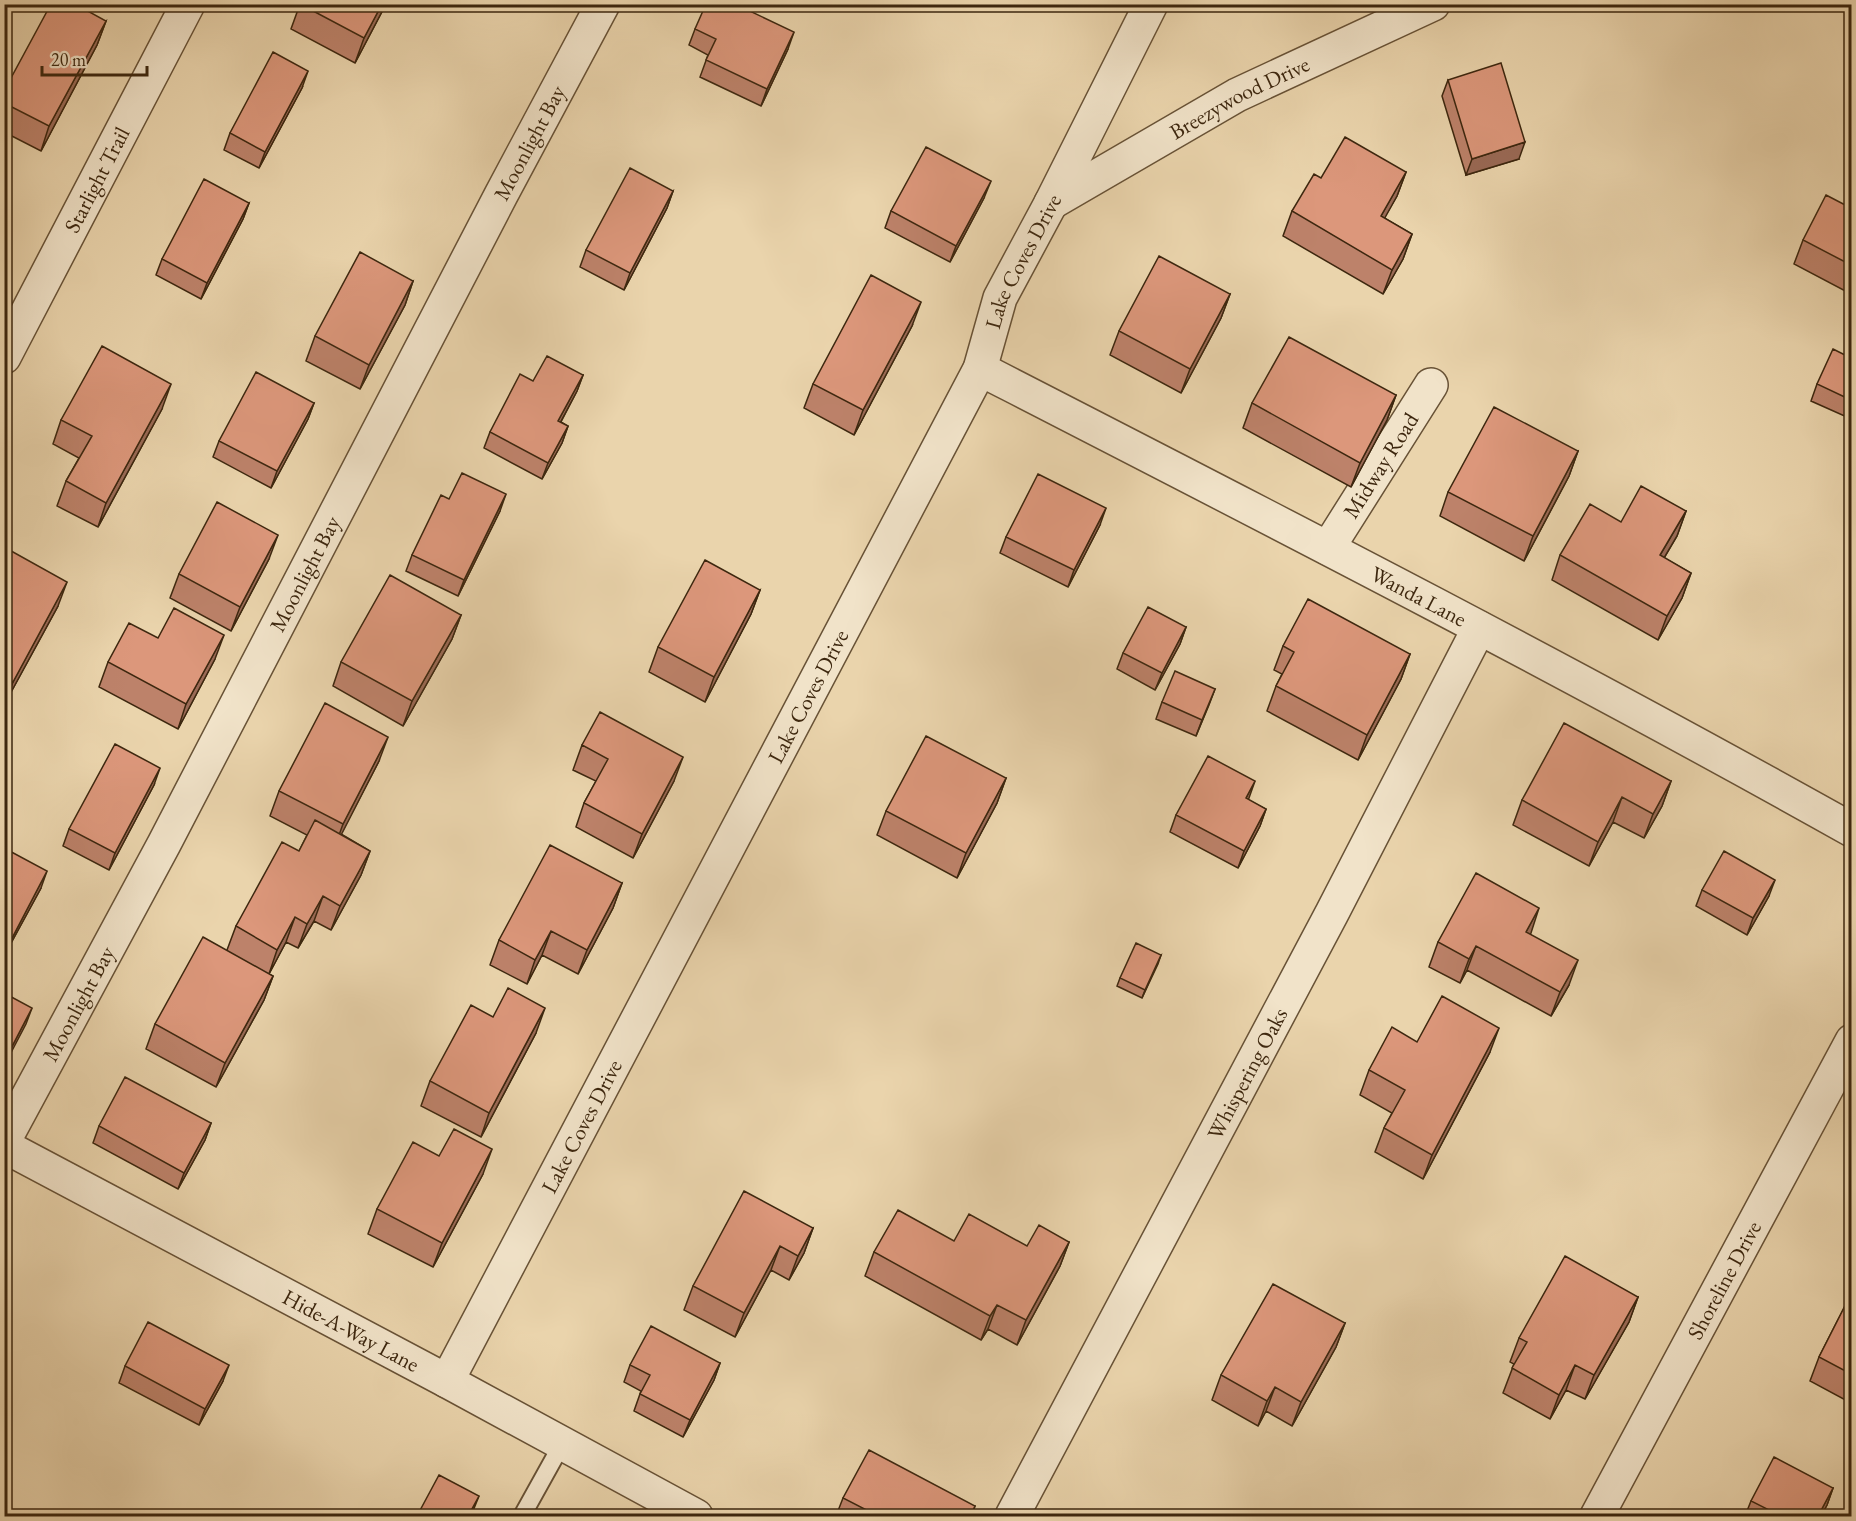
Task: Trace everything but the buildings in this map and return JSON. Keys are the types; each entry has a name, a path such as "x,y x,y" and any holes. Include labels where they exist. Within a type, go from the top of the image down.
{"street":[{"name":"Starlight Trail","path":"4,357 188,4"},
{"name":"Moonlight Bay","path":"4,1141 164,844 484,227 603,4"},
{"name":"Lake Coves Drive","path":"447,1381 980,369 1000,298 1051,203 1151,4"},
{"name":"Breezywood Drive","path":"1051,203 1237,94 1433,4"},
{"name":"Wanda Lane","path":"980,369 1328,548 1708,750 1851,830"},
{"name":"Midway Road","path":"1328,548 1431,385"},
{"name":"Whispering Oaks","path":"1012,1516 1332,913 1479,628"},
{"name":"Shoreline Drive","path":"1597,1516 1851,1041"},
{"name":"Hide-A-Way Lane","path":"4,1146 696,1516"}],"lane":[{"path":"522,1516 562,1444"}]}
